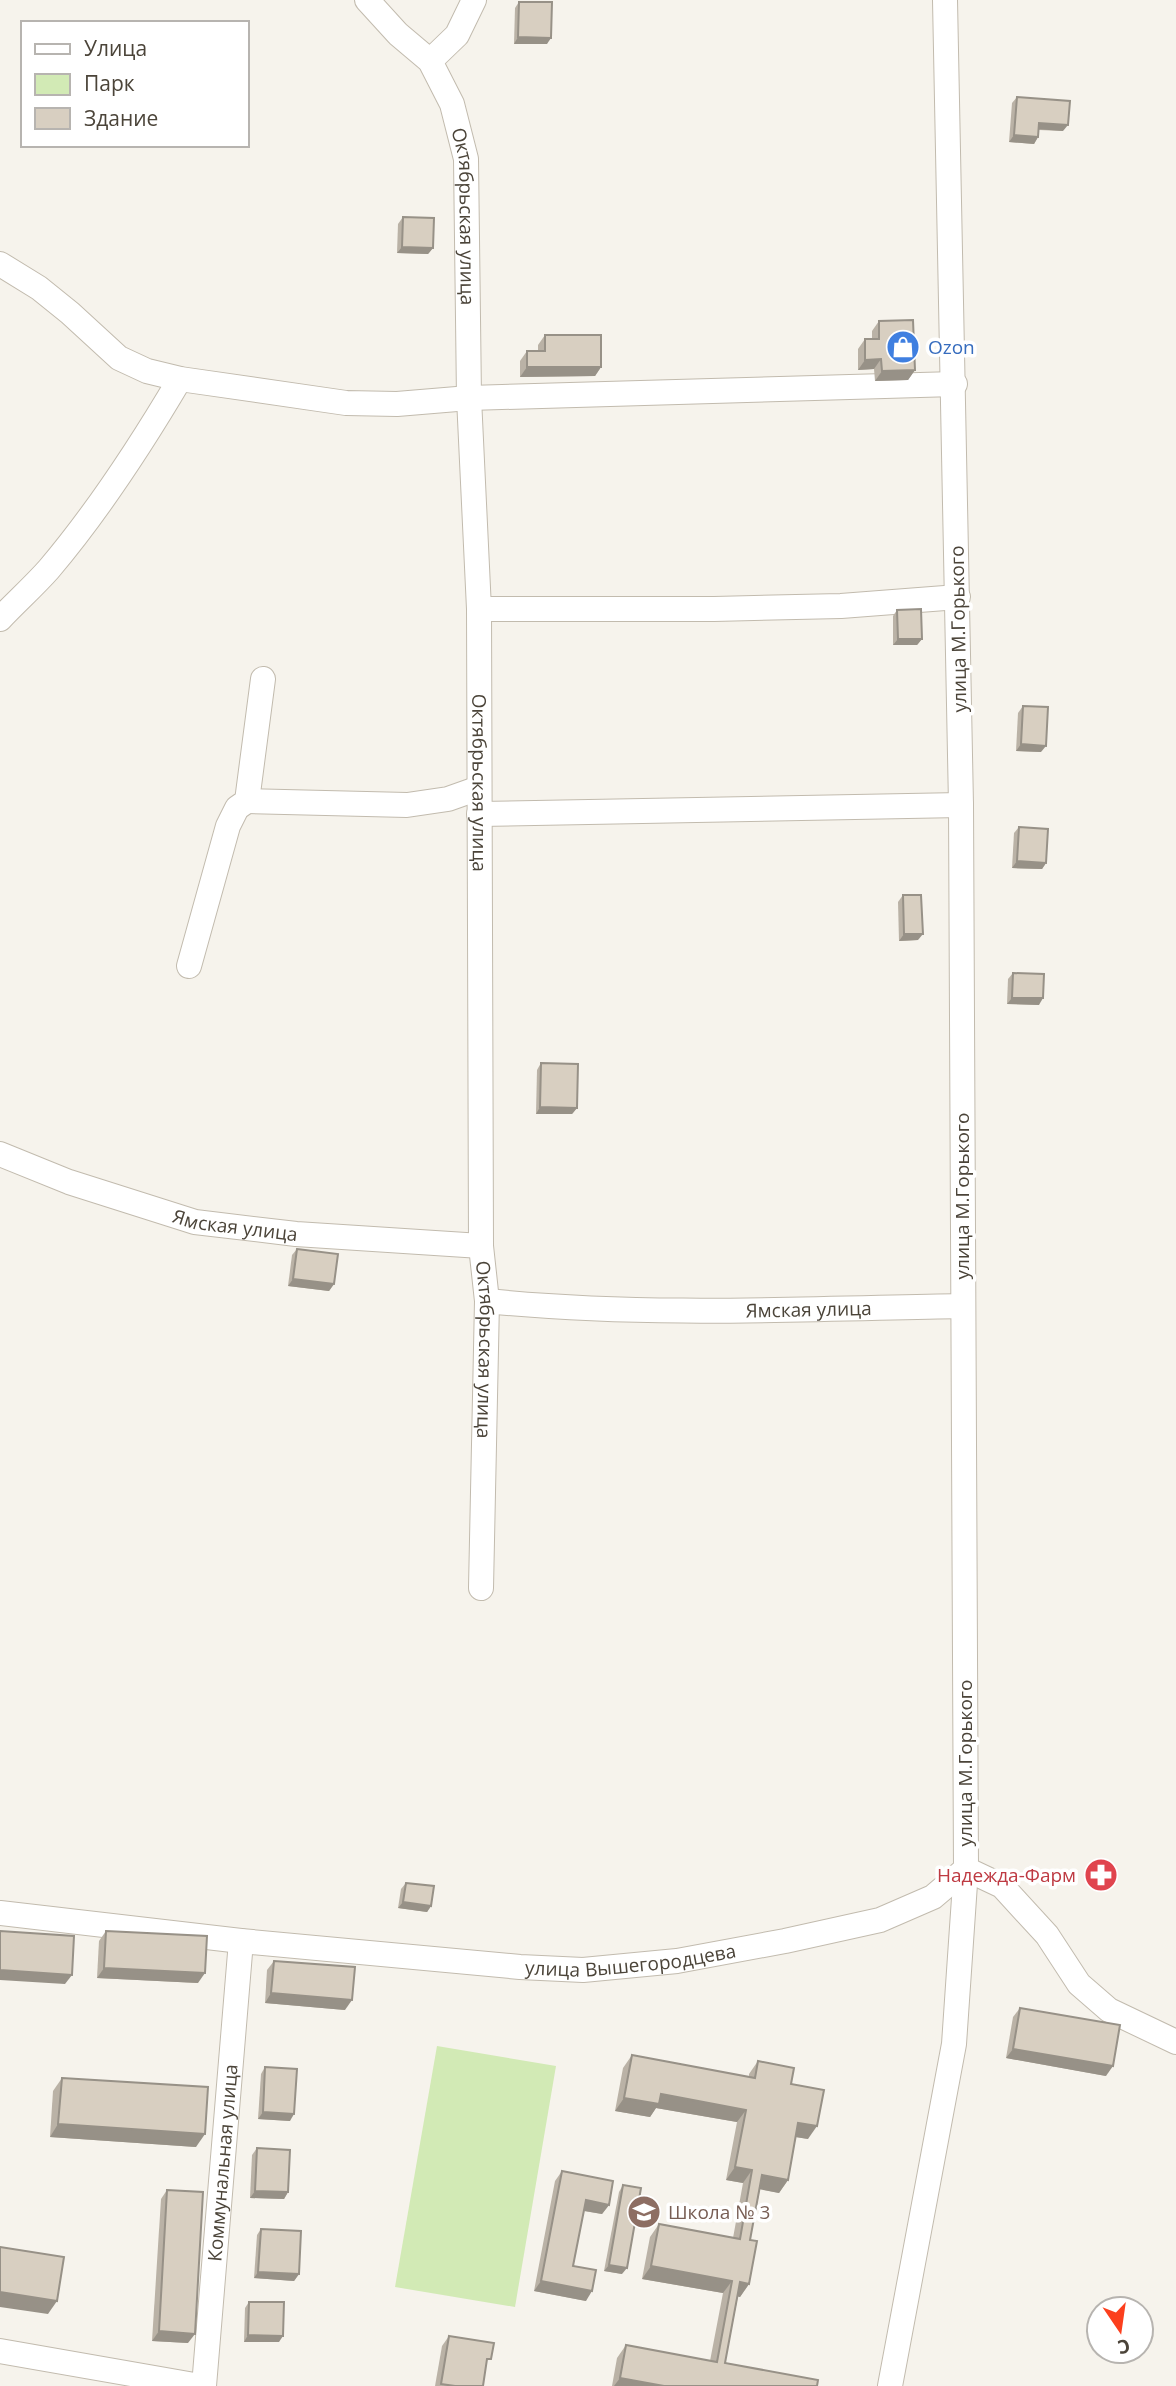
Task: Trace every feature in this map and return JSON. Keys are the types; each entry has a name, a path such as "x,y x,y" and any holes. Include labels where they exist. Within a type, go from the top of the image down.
{"street":[{"path":"367,0 398,34 430,61 457,35 474,0"},
{"name":"улица М.Горького","path":"890,2386 954,2044 966,1869 961,805 946,0"},
{"name":"Октябрьская улица","path":"430,61 452,104 466,159 469,398 479,608 481,1246 486,1301 481,1588"},
{"path":"0,264 39,288 119,358 146,372 346,403 397,404 469,398 955,384"},
{"path":"0,619 47,570 91,516 141,444 180,379"},
{"path":"479,608 828,607 958,597"},
{"path":"247,800 263,679"},
{"path":"188,966 228,826 237,808 247,800 407,805 448,799 479,788"},
{"path":"479,814 961,805"},
{"name":"Ямская улица","path":"0,1154 69,1182 195,1222 296,1234 481,1246"},
{"name":"Ямская улица","path":"486,1301 557,1308 671,1312 962,1306"},
{"path":"966,1869 1002,1886 1047,1936 1079,1984 1109,2010 1176,2042"},
{"name":"улица Вышегородцева","path":"0,1913 241,1941 520,1967 570,1969 677,1961 880,1920 933,1897 966,1869"},
{"name":"Коммунальная улица","path":"202,2386 241,1941"},
{"path":"0,2351 202,2386"}],"green space":[{"path":"437,2046 556,2066 515,2307 395,2287"}],"building":[{"path":"519,2 552,2 551,38 518,37"},
{"path":"1017,97 1070,101 1068,125 1039,123 1038,137 1014,135"},
{"path":"403,217 434,218 433,248 402,247"},
{"path":"913,320 915,370 882,371 881,359 865,360 865,339 879,339 879,321"},
{"path":"545,335 601,335 601,367 527,367 527,351 545,351"},
{"path":"921,609 922,639 898,639 897,610"},
{"path":"1023,706 1048,707 1046,746 1021,744"},
{"path":"1019,827 1048,829 1046,863 1017,861"},
{"path":"903,895 921,895 923,934 904,934"},
{"path":"1013,973 1044,974 1043,998 1012,998"},
{"path":"541,1063 578,1064 577,1108 540,1107"},
{"path":"297,1249 338,1254 334,1284 293,1279"},
{"path":"406,1883 434,1886 431,1906 403,1902"},
{"path":"0,1931 74,1936 72,1975 0,1970"},
{"path":"106,1931 207,1936 205,1973 104,1968"},
{"path":"274,1961 355,1967 352,2000 271,1993"},
{"path":"1020,2008 1120,2025 1113,2066 1013,2049"},
{"path":"632,2055 755,2078 758,2061 794,2068 791,2084 824,2090 817,2126 798,2123 788,2180 762,2175 750,2240 757,2241 749,2284 740,2282 725,2363 818,2380 817,2386 664,2386 620,2378 626,2345 717,2362 732,2281 651,2266 659,2224 740,2239 752,2170 735,2167 746,2110 661,2094 659,2104 624,2098"},
{"path":"265,2067 297,2069 294,2114 263,2112"},
{"path":"62,2078 208,2087 205,2134 58,2124"},
{"path":"257,2148 290,2150 288,2192 255,2191"},
{"path":"562,2171 613,2181 609,2205 586,2200 573,2266 596,2270 592,2291 541,2281"},
{"path":"623,2185 641,2188 627,2268 609,2265"},
{"path":"167,2190 203,2192 195,2334 159,2331"},
{"path":"261,2229 301,2231 299,2274 258,2272"},
{"path":"0,2247 64,2257 57,2301 0,2292"},
{"path":"249,2302 284,2302 283,2336 248,2335"},
{"path":"449,2336 494,2343 491,2359 487,2359 483,2386 441,2384"}],"place":[{"name":"Ozon","path":"903,347"},
{"name":"Надежда-Фарм","path":"1101,1875"},
{"name":"Школа № 3","path":"644,2212"}]}
